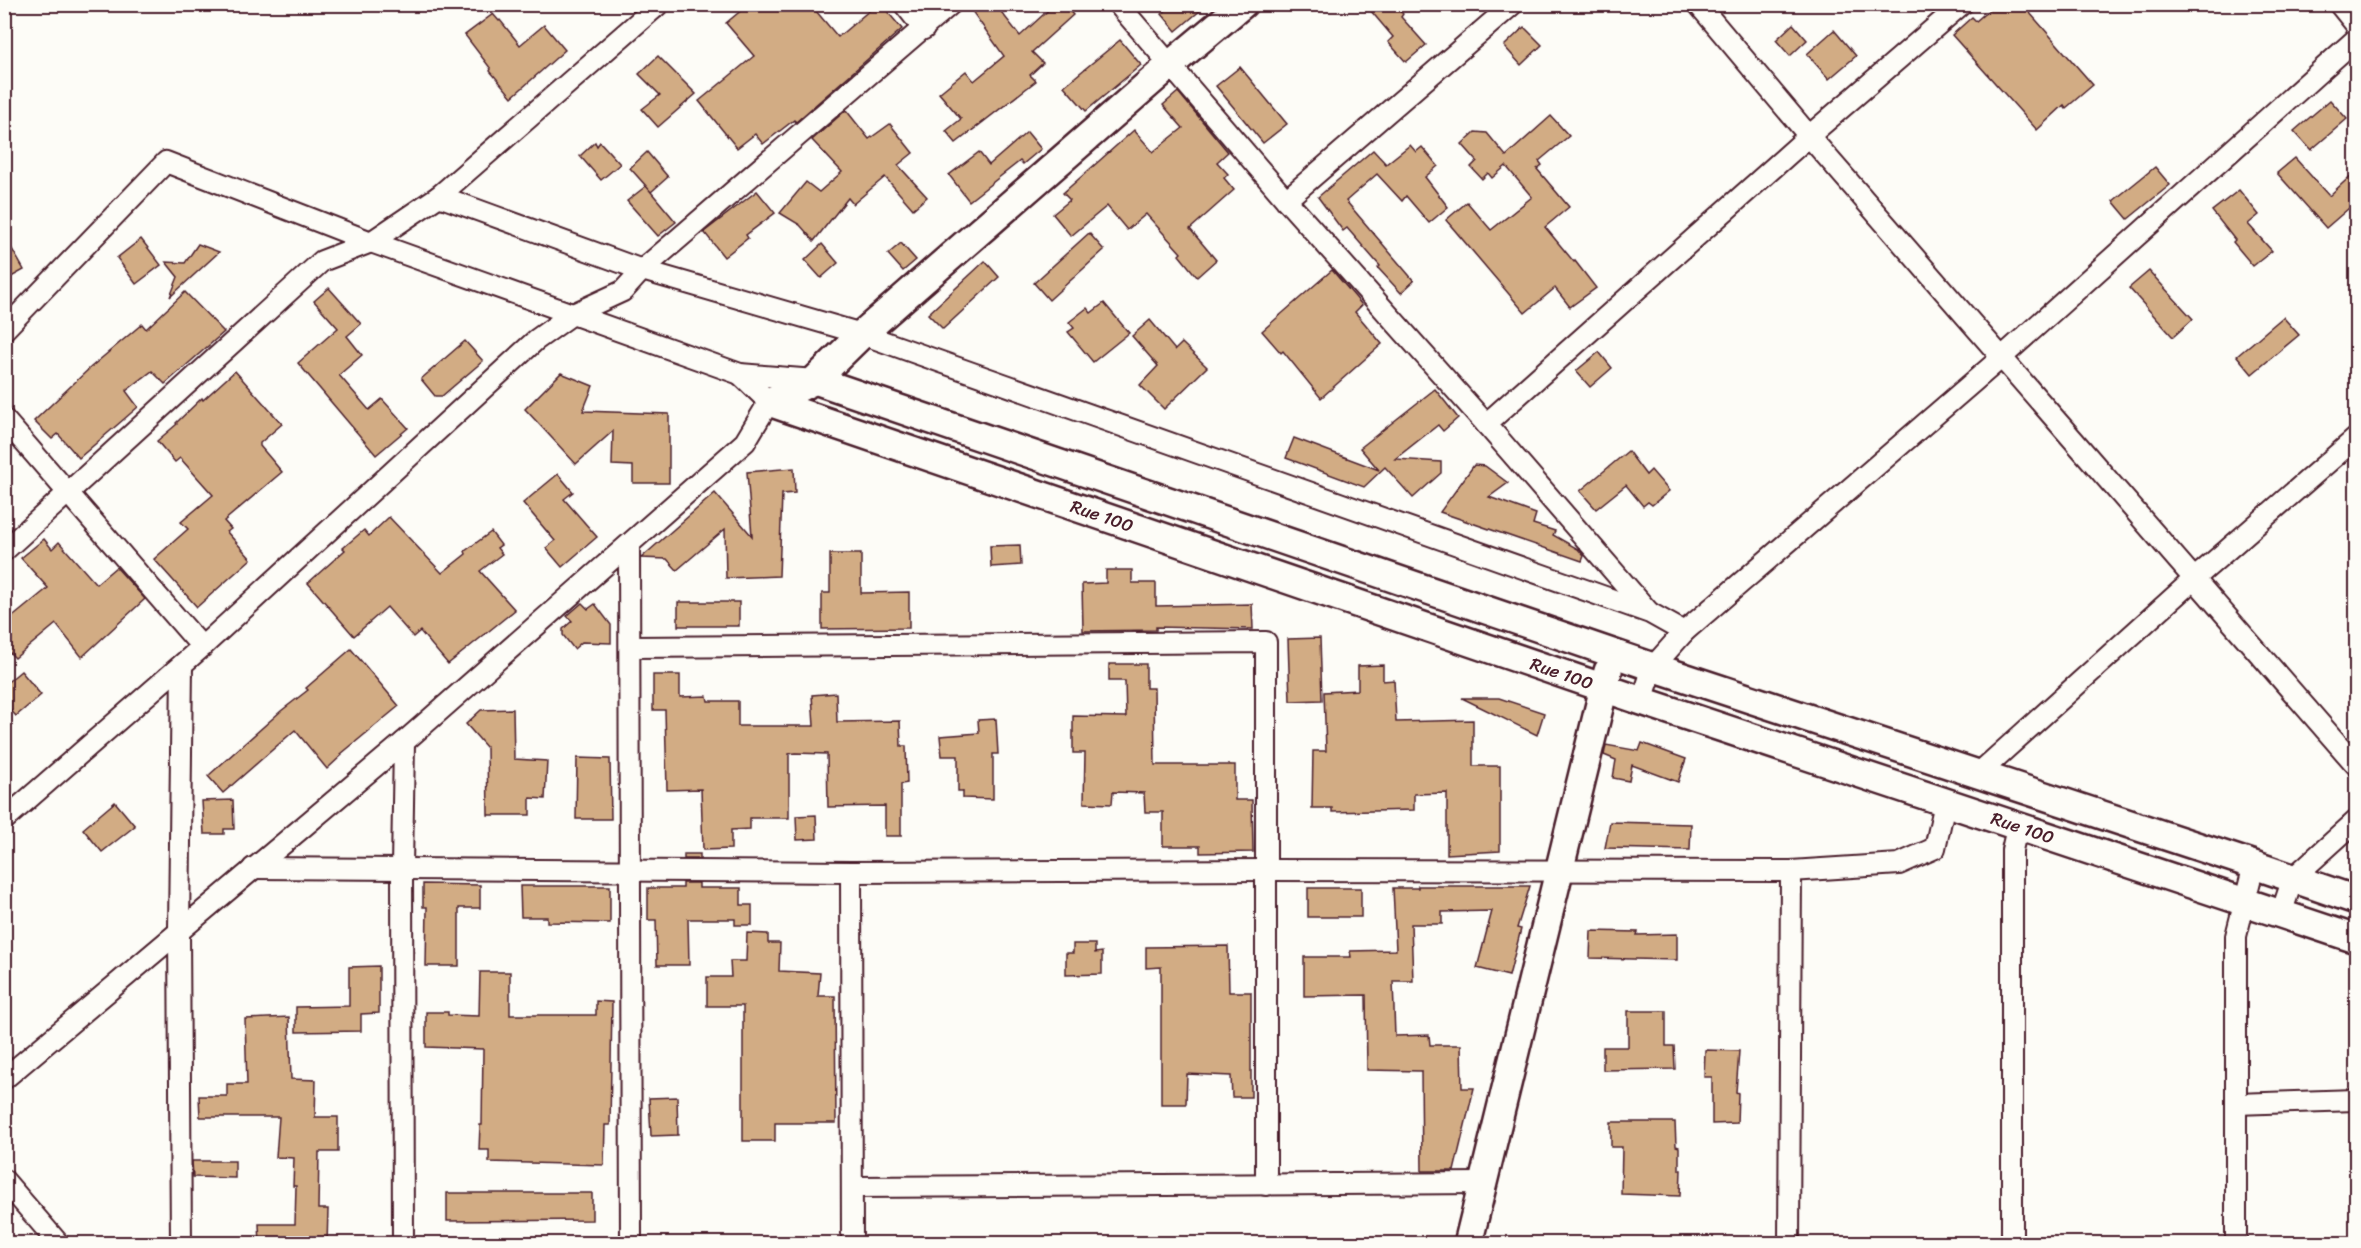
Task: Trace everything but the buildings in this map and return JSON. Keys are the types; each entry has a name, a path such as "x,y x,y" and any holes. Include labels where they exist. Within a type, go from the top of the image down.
{"street":[{"path":"4,551 322,261 371,242 439,196 659,4"},
{"path":"904,4 924,28"},
{"path":"4,820 202,648 536,340 572,315 623,291 642,270 951,4"},
{"path":"1118,4 1286,200 1486,424 1650,613"},
{"path":"4,1079 404,742 629,545 745,442 769,402 815,380 862,334 1243,4"},
{"path":"1286,200 1513,4"},
{"path":"1698,4 1809,136 2356,765"},
{"path":"1486,424 1809,136 1962,4"},
{"path":"2339,4 2356,25"},
{"path":"1642,701 1653,667 1684,632 2001,358 2356,39"},
{"path":"4,330 166,162 371,242 740,375 815,380 1653,667 2356,900"},
{"path":"439,196 642,270 862,334 1650,613 1684,632"},
{"path":"740,375 769,402"},
{"name":"Rue 100","path":"769,402 2017,828 2356,939"},
{"path":"4,419 202,648"},
{"path":"1979,774 2194,579 2356,438"},
{"path":"629,545 631,1244"},
{"path":"630,647 1266,642 1266,1185"},
{"path":"1468,1244 1613,652"},
{"path":"181,1244 179,930 182,665"},
{"path":"403,1244 404,742"},
{"path":"253,868 851,872 1791,871 1899,864 1935,848 1945,803"},
{"path":"2281,914 2293,878 2356,821"},
{"path":"2012,1244 2012,850 2017,828"},
{"path":"2236,1244 2236,936 2254,865"},
{"path":"1789,1244 1791,871"},
{"path":"851,872 852,1244"},
{"path":"2236,1104 2356,1100"},
{"path":"4,1180 59,1244"},
{"path":"852,1187 1484,1184"}]}
